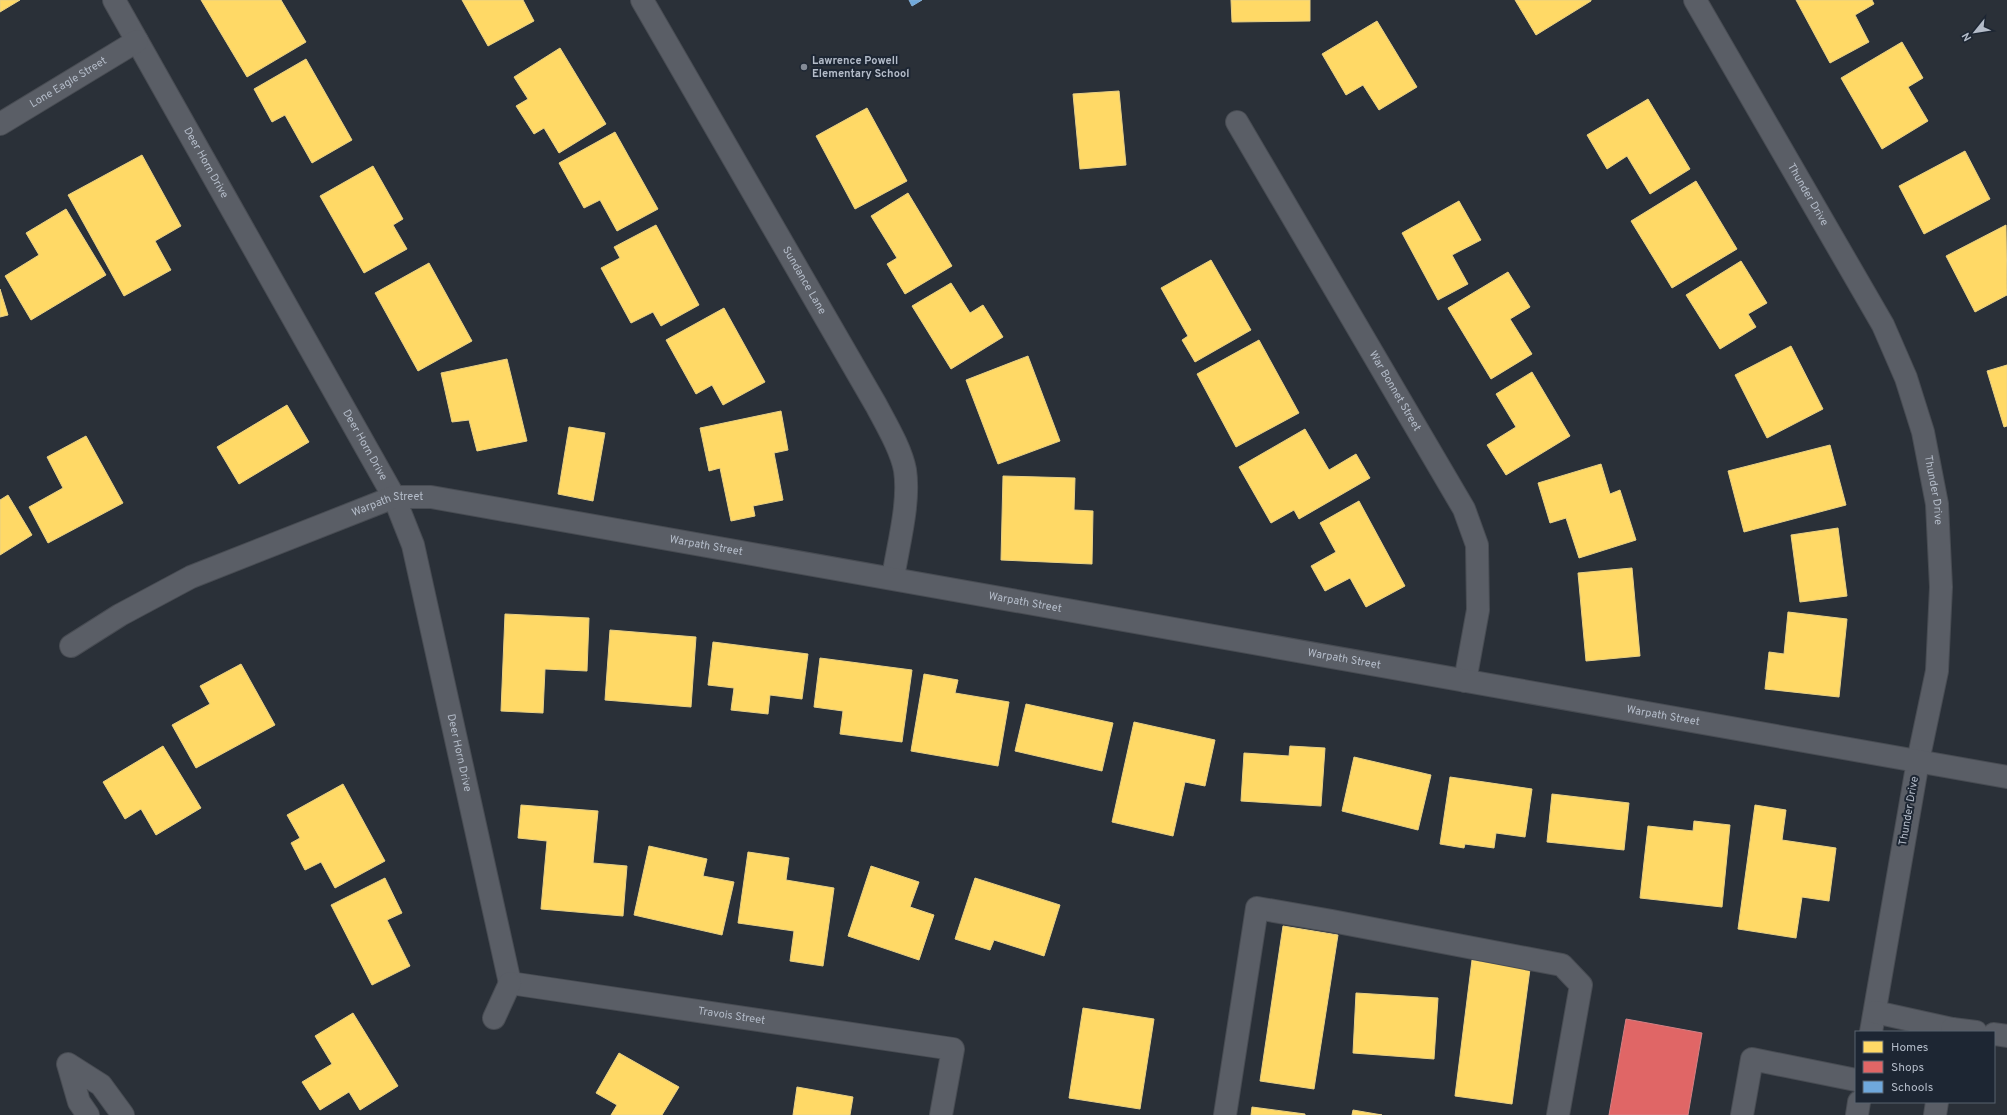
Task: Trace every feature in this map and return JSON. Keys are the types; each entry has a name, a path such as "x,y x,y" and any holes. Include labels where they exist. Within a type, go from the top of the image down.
{"street":[{"name":"Deer Horn Drive","path":"114,0 394,497 413,546 510,983"},
{"name":"Thunder Drive","path":"1695,0 1883,325 1906,378 1923,432 1937,504 1941,587 1937,671 1918,761 1873,1022"},
{"name":"Sundance Lane","path":"645,1 876,405 893,438 905,469 906,494 893,578"},
{"name":"Lone Eagle Street","path":"0,124 137,41"},
{"name":"War Bonnet Street","path":"1237,122 1464,509 1477,545 1478,610 1464,681"},
{"name":"Warpath Street","path":"71,646 120,616 191,577 394,497 431,497 2007,776"},
{"path":"1225,1115 1257,908 1562,965 1581,985 1558,1115"},
{"path":"494,1018 510,983"},
{"name":"Travois Street","path":"510,983 953,1049 941,1115"},
{"path":"1873,1022 1964,1031"},
{"path":"1995,1034 2007,1036"},
{"path":"1742,1115 1752,1059 1855,1080"},
{"path":"88,1115 79,1102 68,1064 101,1085 123,1115"},
{"path":"1857,1115 1859,1103"},
{"path":"1935,1115 1937,1103"}],"building: Homes":[{"path":"0,0 20,0 0,12"},
{"path":"201,0 281,0 306,42 247,77"},
{"path":"462,0 523,0 534,21 488,46"},
{"path":"1231,0 1310,0 1310,21 1232,22"},
{"path":"1515,0 1591,0 1591,1 1536,35"},
{"path":"1796,0 1872,0 1874,4 1855,15 1869,42 1830,63"},
{"path":"1377,21 1417,87 1379,110 1363,85 1346,95 1322,54"},
{"path":"1902,42 1923,78 1908,87 1928,121 1882,149 1841,78"},
{"path":"560,48 606,124 559,153 544,128 534,134 516,106 528,99 514,77"},
{"path":"306,59 352,140 312,163 285,115 272,122 254,89"},
{"path":"1119,91 1126,165 1080,169 1073,94"},
{"path":"1648,99 1690,169 1650,194 1627,156 1607,169 1587,135"},
{"path":"867,108 907,181 855,209 816,136"},
{"path":"615,132 658,209 617,231 600,200 584,208 559,163"},
{"path":"1965,151 1990,199 1924,234 1899,186"},
{"path":"142,155 181,226 155,241 171,270 124,296 68,195"},
{"path":"373,166 403,219 393,225 407,249 364,273 320,196"},
{"path":"1696,181 1737,249 1672,288 1631,221"},
{"path":"908,193 952,266 905,294 887,264 897,258 871,216"},
{"path":"1459,201 1481,240 1452,255 1468,284 1438,300 1402,233"},
{"path":"66,209 106,275 31,320 5,276 39,255 26,233"},
{"path":"656,225 699,305 661,326 653,312 631,323 601,268 620,258 614,247"},
{"path":"2006,225 2007,295 1975,312 1946,256"},
{"path":"1211,260 1251,330 1195,362 1182,340 1188,336 1161,288"},
{"path":"1741,261 1767,303 1748,314 1756,327 1720,349 1686,295"},
{"path":"429,263 472,341 418,371 375,293"},
{"path":"1508,272 1530,307 1510,319 1532,354 1491,379 1448,308"},
{"path":"951,283 970,313 983,305 1003,337 951,369 912,306"},
{"path":"0,289 8,315 0,317"},
{"path":"724,308 765,382 723,405 712,385 696,394 666,340"},
{"path":"1259,340 1299,413 1236,447 1197,374"},
{"path":"1791,346 1823,409 1767,438 1735,375"},
{"path":"1028,356 1060,441 998,464 966,380"},
{"path":"507,359 527,441 477,451 469,420 452,422 441,373"},
{"path":"2007,365 2007,426 2004,427 1987,371"},
{"path":"1532,372 1570,436 1506,475 1487,445 1516,427 1496,394"},
{"path":"287,405 309,442 239,484 217,447"},
{"path":"781,411 788,450 774,453 783,500 753,506 755,516 731,521 720,468 709,471 700,428"},
{"path":"569,427 605,433 593,501 558,494"},
{"path":"1305,429 1329,470 1356,454 1370,478 1299,519 1294,510 1271,523 1239,467"},
{"path":"86,436 123,503 48,543 29,507 63,488 47,457"},
{"path":"1830,445 1846,505 1744,532 1728,471"},
{"path":"1601,464 1610,494 1620,490 1636,540 1579,558 1566,518 1550,523 1538,483"},
{"path":"1003,476 1075,478 1074,510 1093,511 1092,564 1001,560"},
{"path":"8,495 32,535 0,555 0,500"},
{"path":"1359,501 1405,586 1366,607 1350,578 1325,591 1311,566 1336,552 1320,523"},
{"path":"1838,528 1847,596 1800,602 1791,535"},
{"path":"1632,568 1640,656 1586,661 1578,573"},
{"path":"1788,612 1847,619 1839,697 1765,689 1769,652 1784,654"},
{"path":"505,614 589,618 587,671 545,669 543,713 501,711"},
{"path":"610,630 696,637 691,707 605,700"},
{"path":"713,642 808,654 802,699 770,695 768,714 731,710 734,688 708,685"},
{"path":"820,658 912,670 902,742 840,734 843,711 814,707"},
{"path":"241,664 275,725 196,768 172,725 210,704 200,686"},
{"path":"924,674 958,680 955,693 1009,702 998,766 911,751"},
{"path":"1026,704 1113,723 1102,771 1015,751"},
{"path":"1134,722 1215,740 1205,786 1185,782 1173,836 1112,822"},
{"path":"163,746 201,808 156,835 141,809 125,819 103,782"},
{"path":"1290,746 1325,748 1321,806 1241,801 1244,753 1289,756"},
{"path":"1354,757 1431,775 1418,830 1342,811"},
{"path":"1450,777 1532,789 1525,837 1496,833 1494,848 1465,844 1464,848 1440,844"},
{"path":"343,784 385,861 335,888 321,862 305,870 291,843 300,838 287,815"},
{"path":"1552,794 1629,803 1624,850 1547,842"},
{"path":"521,805 598,811 593,863 627,866 623,916 541,909 547,841 518,838"},
{"path":"1755,805 1786,810 1782,840 1836,848 1829,901 1802,897 1796,938 1738,929"},
{"path":"1694,821 1730,825 1722,907 1640,898 1648,826 1693,831"},
{"path":"649,846 707,859 703,876 734,882 722,935 634,915"},
{"path":"748,852 789,858 786,880 834,888 823,966 790,961 794,931 738,923"},
{"path":"871,866 919,882 910,907 934,915 919,960 848,936"},
{"path":"385,878 402,913 387,920 410,966 372,985 331,905"},
{"path":"975,878 1060,905 1044,956 994,940 990,950 955,939"},
{"path":"1283,926 1338,935 1314,1089 1260,1081"},
{"path":"1472,960 1530,969 1512,1104 1455,1096"},
{"path":"1356,993 1438,998 1434,1059 1353,1053"},
{"path":"1083,1008 1154,1019 1140,1109 1069,1098"},
{"path":"353,1013 398,1086 360,1110 349,1092 320,1110 302,1082 332,1064 315,1036"},
{"path":"619,1053 679,1087 662,1115 611,1115 617,1105 596,1093"},
{"path":"797,1087 853,1097 850,1115 793,1115"},
{"path":"1252,1107 1305,1114 1305,1115 1251,1115"},
{"path":"1353,1110 1382,1115 1352,1115"}],"building: Shops":[{"path":"1626,1019 1702,1033 1688,1115 1609,1115"}],"building: Schools":[{"path":"909,0 922,0 912,6"}],"place":[{"name":"Lawrence Powell Elementary School","path":"804,67"}]}
